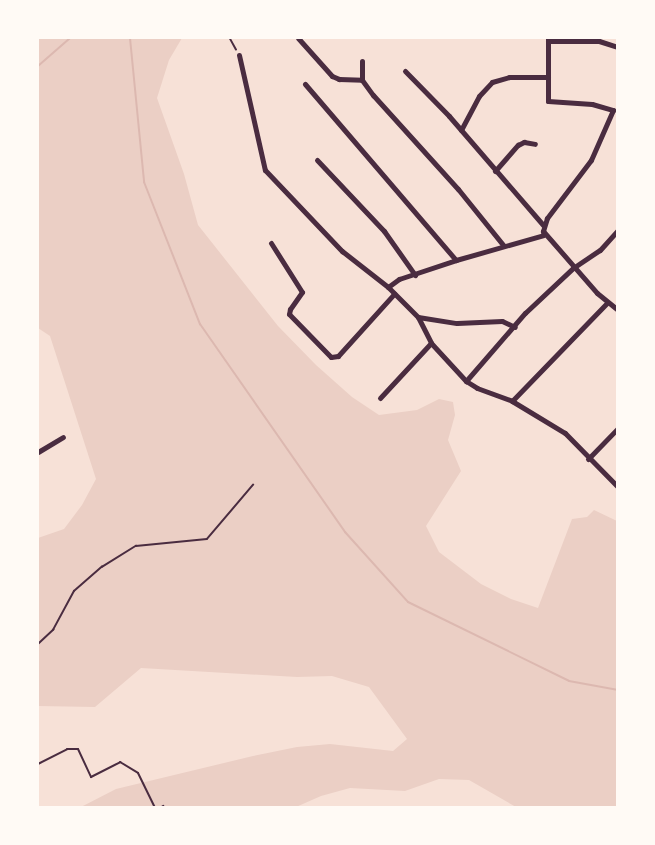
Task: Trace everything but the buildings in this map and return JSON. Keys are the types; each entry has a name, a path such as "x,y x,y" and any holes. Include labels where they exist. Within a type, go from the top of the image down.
{"street":[{"path":"298,38 332,76 339,80 362,80"},
{"path":"543,225 591,160 613,110 592,104 548,101 548,39 599,41 618,47"},
{"path":"239,55 266,170 342,251 388,287 418,317 431,343 466,381 477,388 512,401 565,434 618,488"},
{"path":"362,61 362,80 458,189 504,246"},
{"path":"405,71 461,130 543,225 544,235 607,303 618,310"},
{"path":"461,130 479,96 492,82 508,77 548,77"},
{"path":"305,84 456,260"},
{"path":"495,171 518,145 524,142 535,144"},
{"path":"316,160 384,231 415,275"},
{"path":"466,381 573,267 600,250 618,230"},
{"path":"388,287 399,279 544,235"},
{"path":"271,243 302,292 289,314 331,357 338,356 393,294"},
{"path":"512,401 607,303"},
{"path":"418,317 457,323 502,321 515,327"},
{"path":"380,398 431,343"},
{"path":"588,459 618,428"},
{"path":"38,452 63,437"}],"lane":[{"path":"38,764 67,749 78,749 92,777 120,762 138,773 155,807"}],"path":[{"path":"230,38 239,55"},
{"path":"38,644 53,630 74,591 102,567 136,546 207,539 253,485"}],"shaded area":[{"path":"38,38 182,38 169,60 157,98 184,174 198,225 278,326 316,365 352,397 379,415 417,410 439,399 453,402 455,415 448,440 461,471 426,526 439,552 481,584 511,599 538,608 572,519 587,517 594,510 617,521 617,807 516,807 469,780 439,779 405,791 350,788 321,796 296,807 81,807 116,789 253,756 297,747 330,744 393,751 407,739 369,687 332,676 297,677 141,668 95,707 38,706 38,538 64,529 82,505 96,479 50,336 38,328"}],"waterway":[{"path":"38,66 70,38"},
{"path":"130,38 144,182 200,324 345,532 408,602 569,681 618,690"}]}
